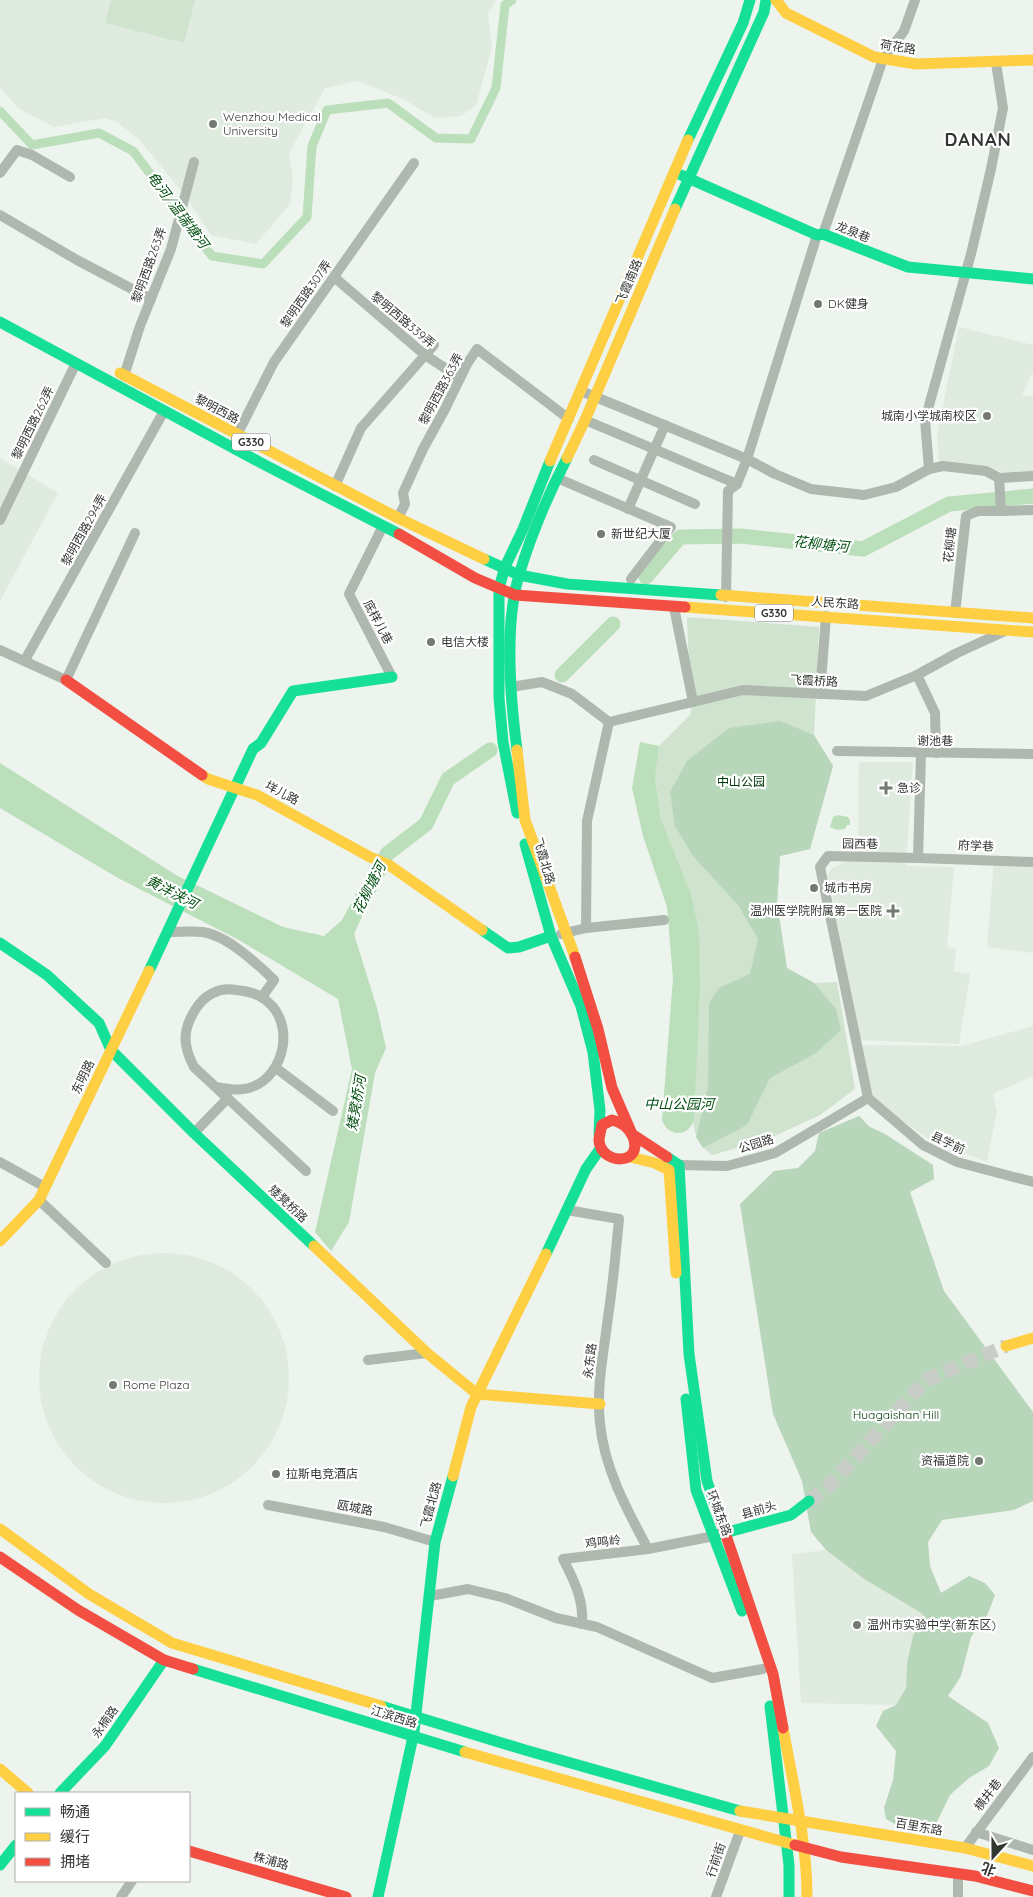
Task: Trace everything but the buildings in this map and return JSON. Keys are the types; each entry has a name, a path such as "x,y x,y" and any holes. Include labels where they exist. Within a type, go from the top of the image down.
{"main road":[{"name":"荷花路","path":"776,0 786,13 874,57 916,64 996,63 1033,60"},
{"path":"747,1 765,6"},
{"name":"飞霞南路","path":"505,567 523,529 673,171 743,24 747,1"},
{"name":"飞霞南路","path":"515,595 519,575 549,494 585,420 688,178 765,6"},
{"name":"龙泉巷","path":"673,171 820,234 908,267 1033,280"},
{"name":"黎明西路","path":"0,310 335,486 398,518 505,567"},
{"name":"G330","path":"0,322 231,447 383,526 475,578 515,595"},
{"name":"G330","path":"505,567 519,575"},
{"name":"飞霞北路","path":"378,1897 413,1737 435,1542 471,1407 586,1169 600,1149 598,1134 600,1110 593,1052 580,1006 551,936 511,790 503,742 499,698 499,588 505,567"},
{"name":"人民东路","path":"519,575 567,584 1033,618"},
{"name":"飞霞北路","path":"515,595 510,640 511,687 525,820 567,933 598,1029 612,1088 632,1134 636,1151 630,1157"},
{"name":"人民东路","path":"515,595 1033,632"},
{"name":"东明路","path":"0,1241 39,1200 168,932 252,748 261,743 293,691 392,677"},
{"name":"垟儿路","path":"66,680 208,779 257,795 370,857 389,865 508,948 518,948 543,937 551,936"},
{"name":"矮凳桥路","path":"0,943 47,975 99,1023 111,1050 194,1133 426,1353 477,1394"},
{"path":"598,1134 602,1125 612,1120 619,1122 632,1134 680,1165"},
{"path":"600,1149 604,1154 616,1159 630,1157 654,1163 668,1170"},
{"name":"环城东路","path":"680,1165 689,1354 707,1481 719,1534 767,1679 789,1865 789,1897"},
{"name":"环城东路","path":"668,1170 681,1354 696,1490 719,1534 773,1674 804,1848 807,1871 807,1897"},
{"path":"1006,1346 1033,1338"},
{"path":"477,1394 600,1404"},
{"name":"县前头","path":"719,1534 791,1515 809,1501"},
{"name":"江滨西路","path":"0,1529 88,1594 172,1643 416,1717 744,1812 799,1822"},
{"name":"江滨西路","path":"0,1557 78,1610 164,1660 413,1737 804,1848"},
{"name":"永楠路","path":"61,1792 105,1746 164,1660"},
{"path":"0,1769 27,1792"},
{"name":"百里东路","path":"799,1822 965,1848 1033,1866"},
{"path":"0,1865 15,1846"},
{"path":"804,1848 841,1857 975,1876 1033,1891"},
{"name":"株浦路","path":"190,1851 346,1897"}],"street":[{"path":"726,596 728,491 737,484 747,458 820,234 883,58 904,31 916,0"},
{"path":"929,469 925,420 966,272 989,178 1003,108 996,63"},
{"path":"0,173 17,150 32,155 70,177"},
{"name":"黎明西路263弄","path":"124,376 140,326 171,249 194,162"},
{"name":"黎明西路307弄","path":"231,447 274,362 414,164"},
{"path":"0,215 77,260 150,299"},
{"name":"黎明西路339弄","path":"334,277 425,356 460,378"},
{"path":"335,486 360,428 434,345"},
{"name":"黎明西路363弄","path":"398,518 405,504 403,494 423,449 466,364 477,350 569,419"},
{"name":"黎明西路262弄","path":"0,520 76,363"},
{"path":"580,391 747,458 774,474 811,489 864,495 896,487 929,469 944,466 986,472 999,484 1001,508"},
{"name":"黎明西路294弄","path":"25,660 164,411"},
{"path":"585,420 737,484"},
{"path":"628,509 665,425"},
{"path":"594,460 695,504"},
{"path":"999,484 1033,476"},
{"path":"557,478 671,527 631,579"},
{"name":"花柳塘","path":"955,613 966,516 978,511 1001,508 1033,510"},
{"name":"底样儿巷","path":"383,526 349,594 392,677"},
{"path":"66,680 135,533"},
{"path":"674,607 693,702"},
{"path":"820,694 826,616"},
{"name":"飞霞桥路","path":"610,722 743,690 866,696 917,675 957,653 1007,631"},
{"name":"垟儿路","path":"0,650 66,680"},
{"path":"917,675 935,713 936,754"},
{"path":"511,687 542,682 572,694 610,722 587,821 586,928"},
{"name":"谢池巷","path":"836,751 921,754 1033,754"},
{"path":"918,858 921,754"},
{"name":"园西巷","path":"868,1098 820,866 828,856 918,858"},
{"name":"府学巷","path":"918,858 1033,862"},
{"path":"551,936 586,928 664,920"},
{"path":"168,932 204,932 218,937 248,955 274,980 262,997"},
{"path":"216,1087 233,1090 250,1088 268,1078 276,1068 282,1052 283,1031 278,1016 270,1003 251,992 228,988 212,992 198,1006 188,1022 185,1038 187,1053 194,1067 306,1171"},
{"path":"276,1068 333,1110"},
{"path":"194,1133 228,1098"},
{"name":"公园路","path":"668,1170 680,1165 726,1166 775,1153 868,1098"},
{"name":"县学前","path":"868,1098 923,1146 957,1162 1033,1182"},
{"path":"0,1162 45,1187"},
{"path":"39,1200 106,1264"},
{"name":"永东路","path":"567,1210 619,1219 613,1287 599,1384 600,1423 606,1455 630,1516 648,1549"},
{"path":"368,1360 426,1353"},
{"name":"瓯城路","path":"268,1505 384,1527 435,1542"},
{"name":"鸡鸣岭","path":"582,1624 583,1607 576,1586 563,1559 648,1549 719,1534"},
{"path":"430,1596 468,1589 505,1598 556,1618 597,1627 712,1678 763,1669"},
{"name":"横井巷","path":"965,1848 1033,1757"},
{"name":"行前街","path":"716,1897 740,1830"},
{"path":"976,1832 1033,1850"},
{"path":"958,1874 958,1897"},
{"path":"121,1897 131,1882"}],"shaded area":[{"name":"Wenzhou Medical University","path":"0,0 496,0 488,13 492,47 476,105 461,116 435,118 403,99 358,81 325,88 289,153 293,178 290,204 256,244 211,235 187,198 139,139 117,122 105,118 54,127 18,108 0,87"},
{"name":"城南小学城南校区","path":"959,327 1033,345 1033,371 1022,395 1033,397 1033,476 939,462 937,435"},
{"path":"0,458 58,493 0,601"},
{"name":"温州医学院附属第一医院","path":"859,762 913,762 906,866 954,867 947,947 956,948 954,971 970,974 959,1044 860,1040 828,874 831,869 858,855"},
{"path":"994,862 1033,865 1033,953 987,947"},
{"path":"1033,1026 1033,1076 993,1094 997,1111 987,1162 927,1138 873,1100 860,1045 962,1046"},
{"path":"164,1253 188,1256 212,1263 233,1274 252,1290 268,1309 279,1330 286,1354 289,1378 286,1402 279,1426 268,1447 252,1466 233,1482 212,1493 188,1500 164,1503 140,1500 116,1493 95,1482 76,1466 60,1447 49,1426 42,1402 39,1378 42,1354 49,1330 60,1309 76,1290 95,1274 116,1263 140,1256"},
{"name":"温州市实验中学(新东区)","path":"826,1550 864,1579 923,1614 913,1636 907,1663 906,1688 896,1705 801,1703 792,1554"}],"green space":[{"path":"111,0 195,0 184,43 105,23"},
{"name":"中山公园","path":"687,617 819,627 814,735 833,766 810,849 780,856 777,903 787,968 814,983 837,982 855,1089 820,1115 768,1139 712,1155 699,1141 693,1123 700,991 691,894 661,819 655,776 659,746 691,714"},
{"path":"780,721 814,735 833,766 810,849 780,856 777,903 787,968 814,983 836,1009 841,1030 816,1053 770,1078 747,1125 703,1148 696,1137 708,1088 709,1003 719,988 750,974 758,939 738,905 693,856 675,826 670,792 687,761 729,728"},
{"name":"Huagaishan Hill","path":"859,1116 870,1127 885,1134 933,1165 934,1179 910,1192 944,1291 1033,1412 1033,1501 1014,1510 942,1520 928,1542 930,1566 941,1593 969,1576 985,1583 995,1595 987,1616 971,1637 961,1676 948,1696 988,1723 999,1748 989,1766 969,1778 950,1795 934,1828 927,1831 910,1833 886,1819 884,1808 893,1780 896,1751 876,1726 883,1711 896,1705 906,1688 907,1663 913,1636 923,1614 864,1579 826,1550 811,1532 802,1481 773,1414 740,1204 774,1171 798,1168 815,1151 819,1133"}],"water":[{"name":"中山公园河","path":"640,742 659,746 655,777 661,819 691,894 699,933 700,991 694,1118 689,1129 679,1133 669,1130 662,1120 673,978 667,907 643,836 632,788"},
{"path":"0,763 176,875 283,927 324,936 342,920 358,890 374,891 354,934 377,1008 386,1048 375,1073 349,1222 331,1251 315,1232 352,1069 338,999 239,940 118,878 0,808"},
{"path":"838,815 848,817 850,821 850,825 847,825 845,829 837,830 830,827 833,817"}],"waterway":[{"name":"龟河/温瑞塘河","path":"0,111 32,145 99,133 133,151 212,256 263,264 307,217 312,146 327,110 388,103 436,138 471,139 496,88 505,5 512,0"},
{"name":"花柳塘河","path":"646,577 680,537 740,536 863,549 949,504 1033,496"},
{"name":"花柳塘河","path":"562,675 613,624"},
{"name":"花柳塘河","path":"359,908 387,854 426,824 448,779 490,750"}],"tunnel":[{"path":"809,1501 828,1487 926,1380 1006,1346"}],"traffic: fast":[{"path":"688,140 743,23 750,0"},
{"path":"675,209 764,12 766,0"},
{"path":"681,175 817,235 823,234 908,267 1033,279"},
{"path":"0,322 265,465 399,534"},
{"path":"517,750 512,707 510,661 511,616 514,595 534,530 567,458"},
{"path":"517,813 503,742 499,698 499,588 505,567 523,529 550,461"},
{"path":"484,559 519,575 567,584 721,595"},
{"path":"149,971 253,749 261,743 293,691 392,677"},
{"path":"525,844 551,936 581,1006 593,1052 600,1110 599,1134"},
{"path":"482,930 508,948 519,947 551,936"},
{"path":"0,943 47,975 99,1023 111,1050 194,1133 314,1246"},
{"path":"546,1254 586,1169 600,1149"},
{"path":"667,1157 679,1165 689,1354 707,1481 718,1512"},
{"path":"686,1399 696,1490 742,1611"},
{"path":"378,1897 414,1732 435,1542 453,1476"},
{"path":"717,1535 791,1515 809,1501"},
{"path":"61,1792 105,1746 164,1660"},
{"path":"193,1669 465,1752"},
{"path":"381,1706 525,1750 740,1811"},
{"path":"770,1706 789,1865 789,1897"},
{"path":"0,1865 15,1846"}],"traffic: slow":[{"path":"776,0 786,13 874,57 916,64 1033,60"},
{"path":"550,461 688,140"},
{"path":"567,458 675,209"},
{"path":"120,373 398,518 484,559"},
{"path":"721,595 1033,618"},
{"path":"685,607 1033,632"},
{"path":"517,750 525,820 575,957"},
{"path":"202,775 208,779 257,795 370,857 389,865 482,930"},
{"path":"0,1241 39,1200 149,971"},
{"path":"630,1157 655,1163 669,1170 676,1273"},
{"path":"314,1246 427,1353 477,1394 600,1404"},
{"path":"453,1476 471,1407 546,1254"},
{"path":"1006,1346 1033,1338"},
{"path":"0,1529 89,1594 172,1643 381,1706"},
{"path":"783,1728 805,1854 807,1897"},
{"path":"465,1752 795,1845"},
{"path":"0,1769 27,1792"},
{"path":"740,1811 965,1848 1033,1866"}],"traffic: jam":[{"path":"399,534 475,578 515,595 685,607"},
{"path":"66,680 202,775"},
{"path":"575,957 598,1029 612,1088 632,1134 667,1157"},
{"path":"612,1120 624,1126 633,1137 635,1146 633,1153 628,1157 614,1158 607,1155 602,1149 599,1141 602,1125 612,1120"},
{"path":"718,1512 773,1674 783,1728"},
{"path":"0,1557 78,1610 164,1660 193,1669"},
{"path":"795,1845 841,1857 975,1876 1033,1891"},
{"path":"190,1851 346,1897"}],"place":[{"name":"Wenzhou Medical University","path":"213,124"},
{"name":"DK健身","path":"818,304"},
{"name":"城南小学城南校区","path":"987,416"},
{"name":"新世纪大厦","path":"601,534"},
{"name":"电信大楼","path":"431,642"},
{"name":"急诊","path":"886,788"},
{"name":"城市书房","path":"814,888"},
{"name":"温州医学院附属第一医院","path":"893,911"},
{"name":"Rome Plaza","path":"113,1385"},
{"name":"资福道院","path":"979,1461"},
{"name":"拉斯电竞酒店","path":"276,1474"},
{"name":"温州市实验中学(新东区)","path":"857,1625"}],"district":[{"name":"DANAN","path":"978,140"}],"water label":[{"name":"黄洋浃河","path":"172,892"},
{"name":"矮凳桥河","path":"356,1103"}]}
